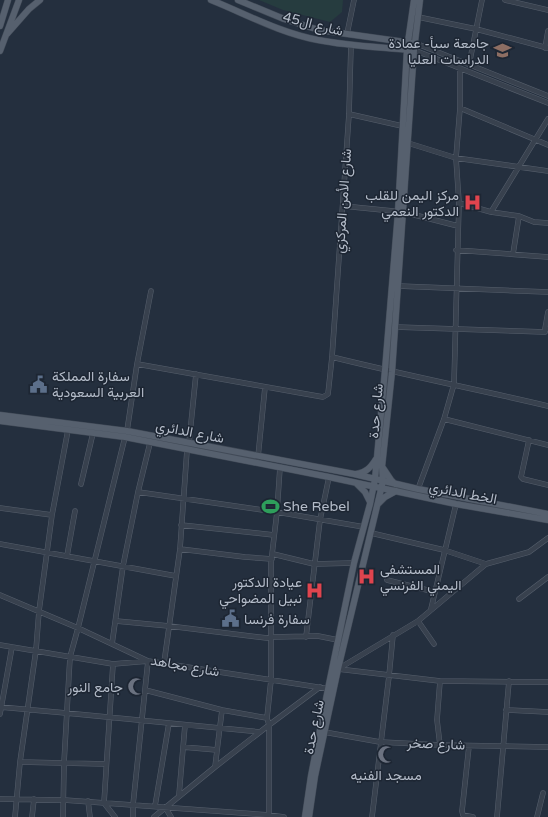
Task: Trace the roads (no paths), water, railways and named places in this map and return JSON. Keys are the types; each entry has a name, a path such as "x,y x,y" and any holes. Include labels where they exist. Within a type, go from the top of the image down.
{"main road":[{"path":"0,26 8,0"},
{"path":"0,51 4,36 19,0"},
{"path":"4,36 29,9 40,0"},
{"name":"شارع ال45","path":"211,0 280,29 317,40 351,45 411,50"},
{"name":"شارع ال45","path":"238,0 284,19 319,30 415,43"},
{"name":"شارع حدة","path":"304,817 311,776 331,689 338,669 383,481 382,467 388,371 400,212 408,143 411,50 408,42 414,0"},
{"name":"شارع حدة","path":"309,817 338,640 354,563 370,504 375,479 376,458 395,327 398,286 402,126 411,50 415,43 420,0"},
{"path":"280,29 284,19"},
{"name":"شارع الدائري","path":"0,415 189,443 375,479"},
{"path":"12,423 16,420 14,416"},
{"path":"19,424 18,419 21,417"},
{"name":"شارع الدائري","path":"0,421 93,433 126,434 150,443 374,486"},
{"path":"354,474 360,474 369,468 376,458"},
{"path":"382,467 395,484"},
{"name":"الخط الدائري","path":"375,479 418,489 548,514"},
{"path":"356,483 367,494 370,504"},
{"name":"الخط الدائري","path":"374,486 456,504 548,520"},
{"path":"377,505 385,497 396,491"}],"street":[{"path":"347,34 354,0"},
{"path":"469,65 482,0"},
{"path":"505,0 517,1 548,10"},
{"path":"418,17 476,29 546,48 548,31"},
{"path":"415,43 548,96"},
{"name":"شارع الأمن المركزي","path":"265,387 323,397 328,394 343,206 349,114 351,45"},
{"path":"411,50 548,103"},
{"path":"418,489 444,419 454,384 456,250 459,203 456,158 460,108 460,68"},
{"path":"460,108 548,145"},
{"path":"349,114 402,126"},
{"path":"491,212 548,119"},
{"path":"408,143 456,158 548,171"},
{"path":"459,203 491,212 519,216 534,222 548,224"},
{"path":"343,206 400,212 458,226"},
{"path":"513,254 519,216"},
{"path":"456,250 548,257"},
{"path":"398,286 456,287 548,292"},
{"path":"63,817 66,713 70,657 126,434 150,290"},
{"path":"395,327 545,332 547,329 548,312"},
{"path":"332,357 388,371 454,384 548,406"},
{"path":"137,364 265,387 258,457"},
{"path":"189,443 196,374"},
{"path":"444,419 548,444"},
{"path":"15,817 20,762 36,650 39,611 52,515 68,430"},
{"path":"80,484 93,433"},
{"path":"529,440 521,477 523,479 548,485"},
{"path":"112,644 123,566 138,492 150,443"},
{"path":"164,663 180,549 187,450"},
{"path":"269,816 269,724 267,718 271,680 272,556 280,467"},
{"path":"306,637 320,520 329,477"},
{"path":"138,492 277,512 364,527"},
{"path":"431,609 456,504"},
{"path":"0,508 52,515"},
{"path":"67,556 75,511"},
{"path":"181,525 274,535"},
{"path":"371,533 444,550 486,564"},
{"path":"338,669 418,621 486,564 529,552 548,538"},
{"path":"0,544 176,576"},
{"path":"180,549 245,557 272,556 314,564 354,563"},
{"path":"519,599 548,577"},
{"path":"386,580 435,592"},
{"name":"شارع مجاهد","path":"0,595 78,628 148,661 331,689"},
{"path":"116,621 267,638 318,636 338,640"},
{"path":"418,621 434,644"},
{"path":"372,817 393,635"},
{"path":"0,645 113,664 148,661 146,690 141,720 133,817"},
{"path":"0,714 0,707 12,647"},
{"path":"113,664 104,802 114,817"},
{"path":"338,669 440,681 548,682"},
{"path":"440,681 437,720 440,745"},
{"path":"497,817 509,681"},
{"path":"154,817 164,807 269,724 320,687"},
{"path":"146,690 222,710 267,718"},
{"path":"0,707 260,732"},
{"path":"215,767 222,710"},
{"path":"506,710 548,712"},
{"path":"155,806 169,723"},
{"path":"179,795 185,725"},
{"name":"شارع صخر","path":"324,732 380,742 469,746 548,747"},
{"path":"469,746 462,811 463,815 473,817"},
{"path":"183,747 217,750"},
{"path":"20,762 106,764"},
{"path":"537,817 543,793"},
{"path":"0,799 104,802 284,817"},
{"path":"32,817 34,799"},
{"path":"88,801 90,817"},
{"path":"164,807 171,817"}],"place":[{"name":"جامعة سبأ- عمادة الدراسات العليا","path":"502,51"},
{"name":"مركز اليمن للقلب الدكتور النعمي","path":"472,203"},
{"name":"سفارة المملكة العربية السعودية","path":"39,384"},
{"name":"She Rebel","path":"270,506"},
{"name":"المستشفى اليمني الفرنسي","path":"367,577"},
{"name":"عيادة الدكتور نبيل المضواحي","path":"315,590"},
{"name":"سفارة فرنسا","path":"231,619"},
{"name":"جامع النور","path":"136,687"},
{"name":"مسجد الفنيه","path":"386,755"}]}
